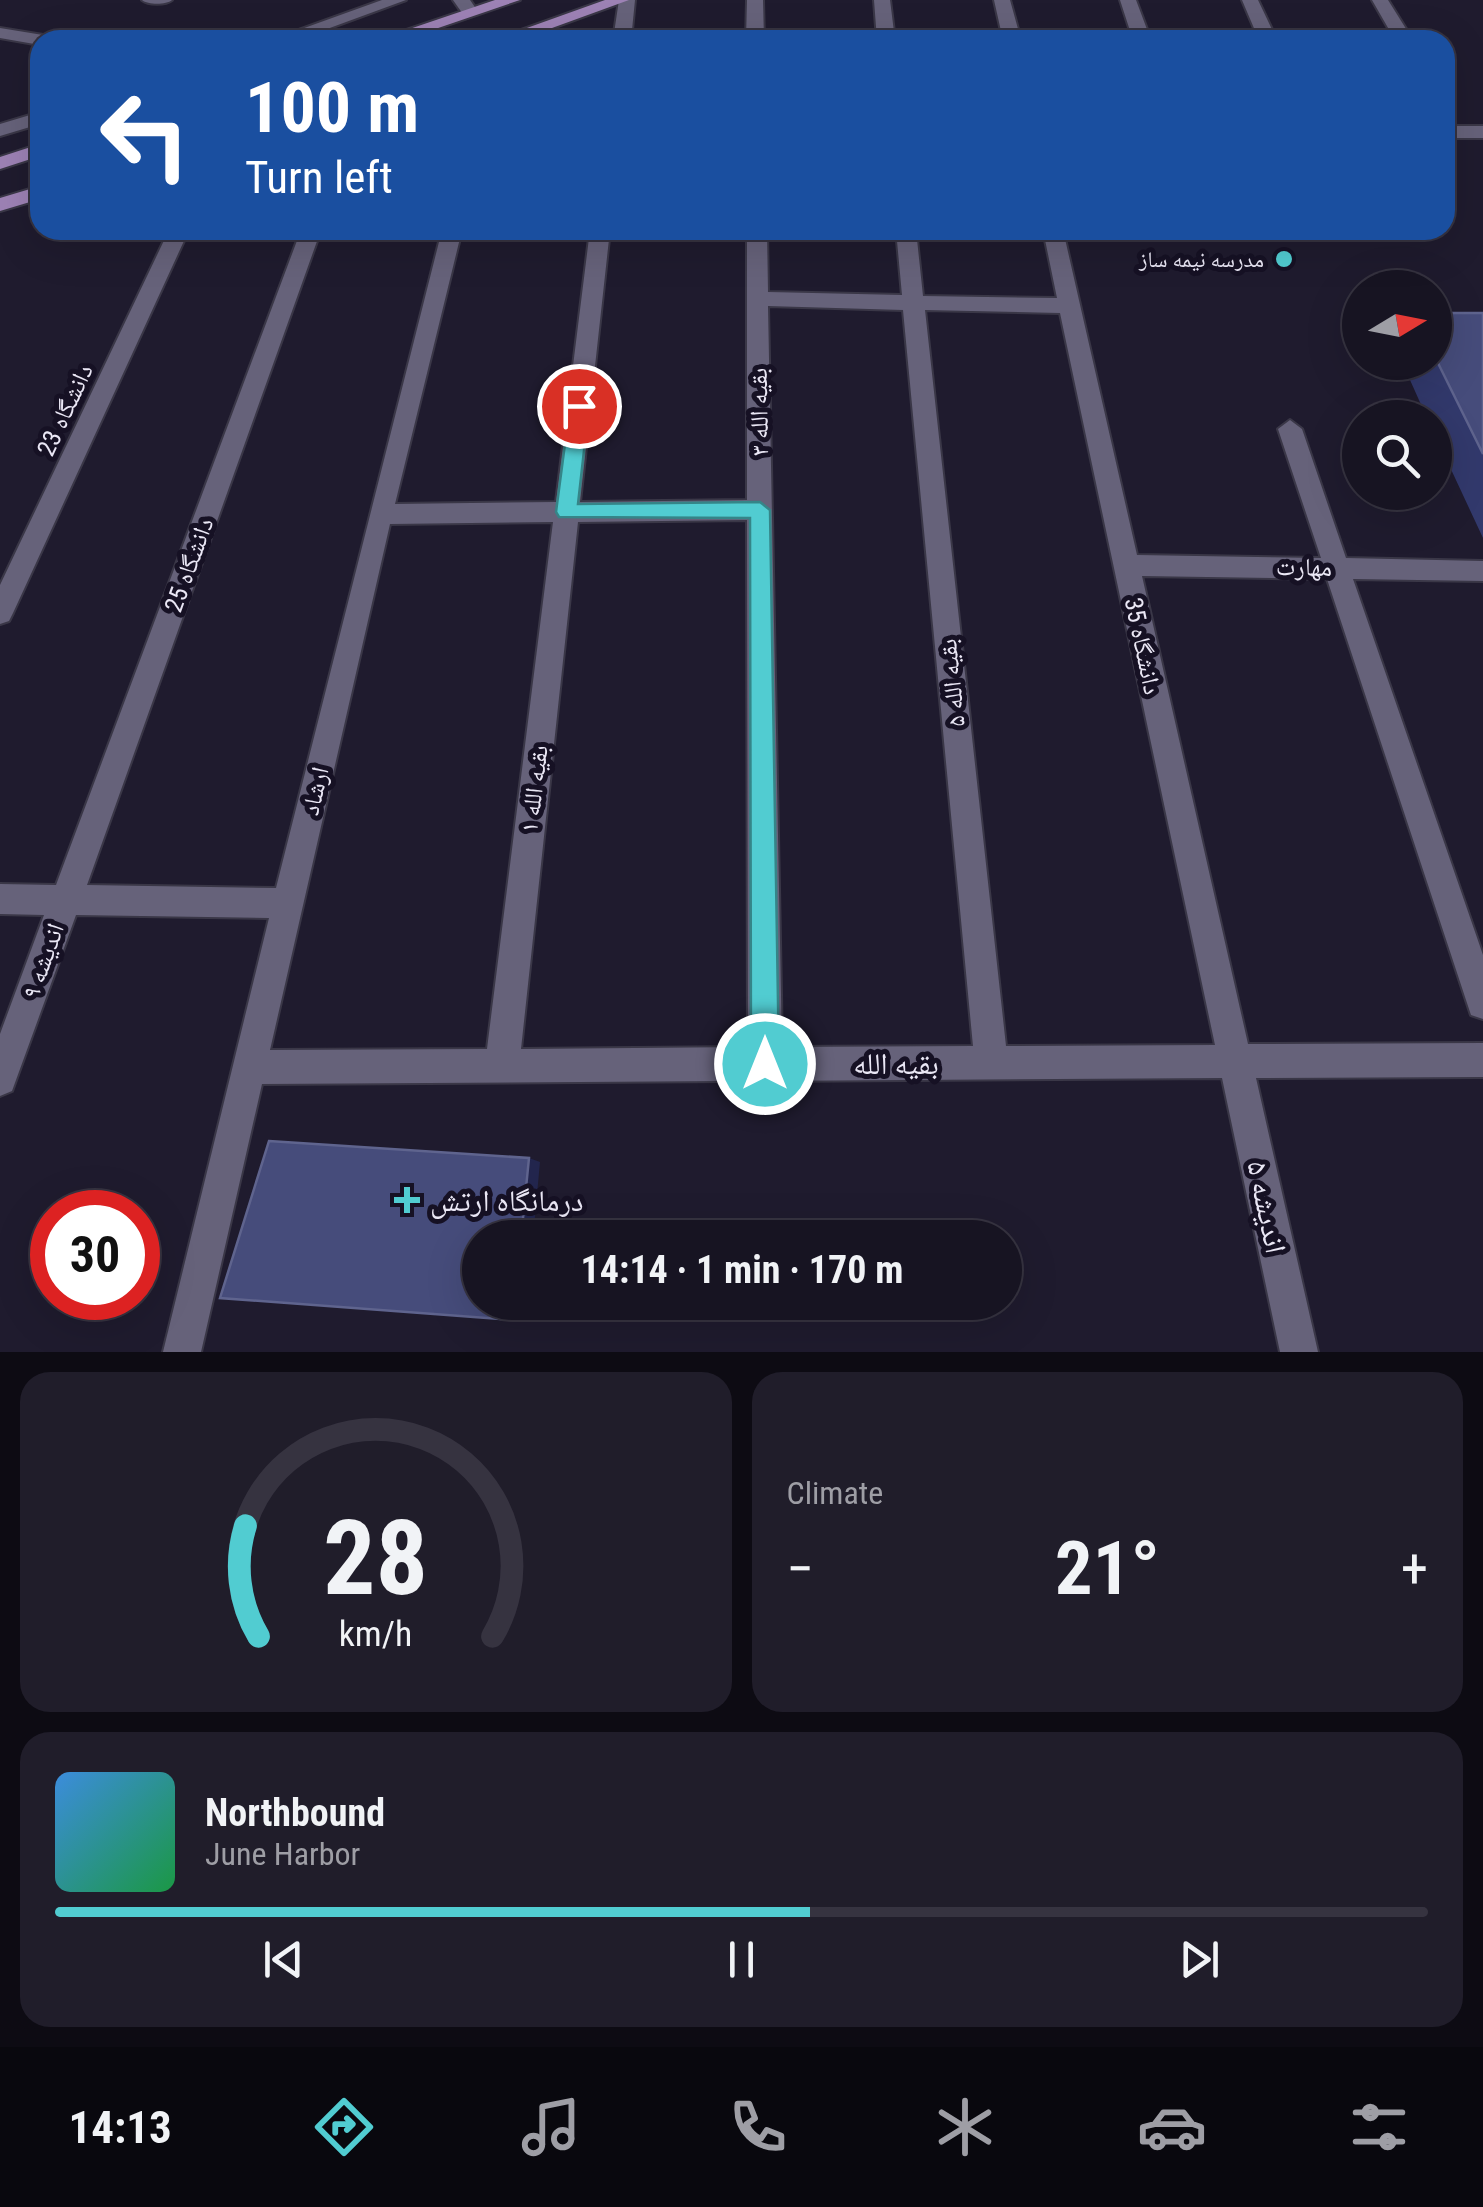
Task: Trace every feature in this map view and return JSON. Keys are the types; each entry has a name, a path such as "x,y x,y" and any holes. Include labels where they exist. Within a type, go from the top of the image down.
{"main road":[{"path":"410,30 466,6 512,0"},
{"path":"536,30 624,0"},
{"path":"0,163 30,153"},
{"path":"0,205 30,195"}],"street":[{"path":"310,30 398,0"},
{"path":"622,30 624,0"},
{"path":"755,0 755,30"},
{"path":"882,0 885,30"},
{"path":"1002,0 1010,30"},
{"path":"1128,0 1138,30"},
{"path":"1250,0 1264,30"},
{"path":"1380,0 1398,30"},
{"path":"0,33 30,38"},
{"path":"0,130 30,121"},
{"path":"1455,132 1483,132"},
{"name":"دانشگاه 23","path":"0,613 8,578 174,240"},
{"name":"دانشگاه 25","path":"66,900 308,240"},
{"name":"ارشاد","path":"182,1352 380,514 449,240"},
{"name":"بقیه الله ۱","path":"502,1066 599,240"},
{"name":"بقیه الله ۳","path":"757,240 765,1064"},
{"name":"بقیه الله ۵","path":"907,240 991,1063"},
{"name":"دانشگاه 35","path":"1055,240 1234,1062"},
{"path":"758,300 1068,306"},
{"path":"1290,428 1483,1003"},
{"path":"380,514 760,510"},
{"name":"مهارت","path":"1125,564 1483,571"},
{"path":"0,898 288,903"},
{"name":"اندیشه ۹","path":"0,1079 66,900"},
{"name":"بقیه الله","path":"250,1068 1483,1060"},
{"name":"اندیشه ۵","path":"1234,1062 1299,1352"}],"lane":[{"path":"148,0 167,0"}],"building":[{"path":"1452,313 1483,313 1483,454 1446,380 1452,380"},
{"name":"درمانگاه ارتش","path":"269,1141 529,1158 523,1220 462,1220 462,1316 220,1298"}],"place":[{"name":"مدرسه نیمه ساز","path":"1284,259"},
{"name":"درمانگاه ارتش","path":"407,1200"}],"route":[{"path":"579,406 567,512 760,510 765,1064"}]}
